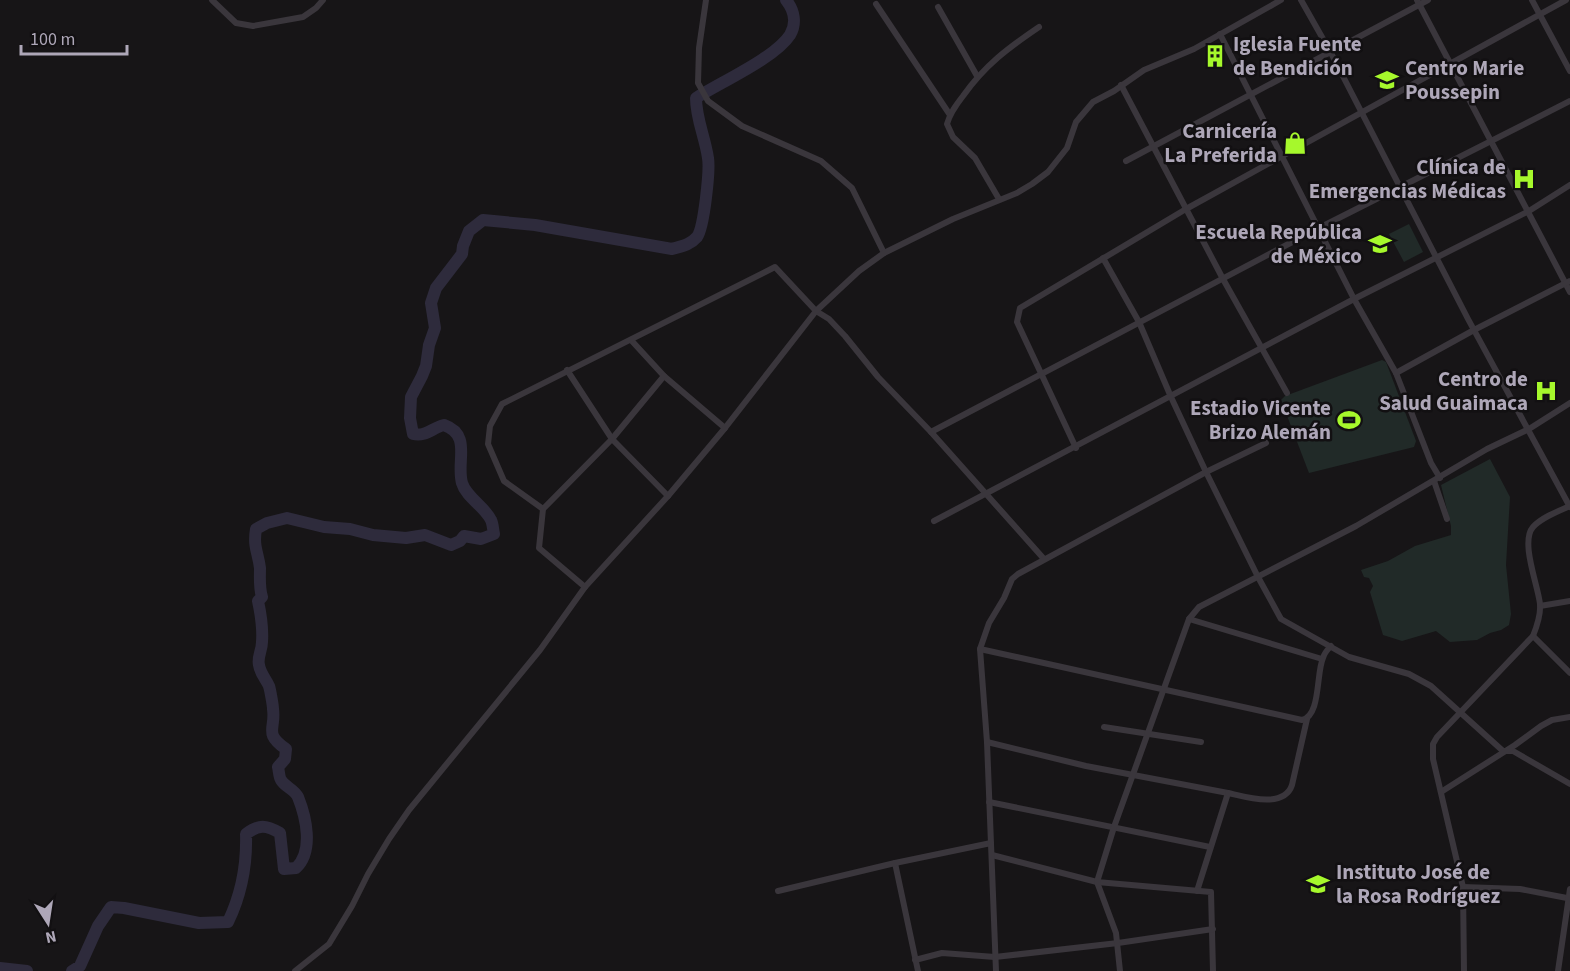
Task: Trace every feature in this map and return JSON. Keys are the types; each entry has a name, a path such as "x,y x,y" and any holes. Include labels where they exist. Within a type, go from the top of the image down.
{"street":[{"path":"212,0 236,23 253,26 303,16 324,0"},
{"path":"706,0 699,48 698,83 708,101 742,126 821,161 852,188 884,253"},
{"path":"295,971 329,944 395,829 540,650 585,587 668,496 725,428 816,311 884,253 999,199 1017,193 1048,172 1067,148 1076,122 1093,102 1144,70 1194,49 1281,0"},
{"path":"1301,0 1362,112 1474,330 1570,506 1538,522 1529,535 1530,555 1540,606 1538,625 1533,636 1460,712 1433,744 1433,759 1463,887 1464,971"},
{"path":"1126,161 1331,53 1418,2 1428,0"},
{"path":"1532,0 1570,71"},
{"path":"1076,448 1043,373 1017,322 1019,311 1025,305 1186,209 1566,0"},
{"path":"1418,2 1568,282 1570,292"},
{"path":"876,4 950,115"},
{"path":"938,7 977,76"},
{"path":"999,199 975,158 949,131 946,124 977,76 1000,54 1039,27"},
{"path":"1220,34 1354,299 1396,373 1437,479 1447,519"},
{"path":"1121,86 1223,279 1287,393"},
{"path":"931,432 1319,228 1570,101"},
{"path":"934,521 1076,448 1354,299 1528,211 1570,185"},
{"path":"1103,258 1139,322 1206,472 1281,620 1349,657 1424,681 1505,751 1513,751 1570,784"},
{"path":"543,509 504,481 488,444 490,426 502,404 775,267 816,311 829,319 845,336 878,377 931,432 1044,559"},
{"path":"1396,373 1568,282"},
{"path":"631,340 664,376 725,428"},
{"path":"567,370 612,440 668,496"},
{"path":"585,587 539,548 543,509 612,440 664,376"},
{"path":"1120,971 1115,930 1097,882 1114,827 1189,619 1198,607 1356,526 1487,449 1529,429 1570,403"},
{"path":"996,971 987,742 980,649 989,623 1012,579 1044,559 1206,472 1266,443"},
{"path":"1540,606 1570,601"},
{"path":"1189,619 1322,659"},
{"path":"1533,636 1570,673"},
{"path":"987,742 1133,775 1228,793 1263,799 1280,797 1288,794 1292,785 1307,719 1318,689 1322,659 1331,646"},
{"path":"980,649 1164,691 1302,720 1307,719"},
{"path":"1441,792 1552,720 1570,717"},
{"path":"1104,727 1201,742"},
{"path":"1197,891 1228,793"},
{"path":"989,802 1210,847"},
{"path":"778,891 991,843"},
{"path":"992,855 1097,882 1212,893 1213,971"},
{"path":"895,863 918,971"},
{"path":"1463,887 1520,889 1568,900"},
{"path":"1558,971 1570,889"},
{"path":"915,960 942,953 995,957 1118,943 1212,929"}],"shaded area":[{"path":"1409,224 1423,252 1404,262 1389,234"},
{"name":"Estadio Vicente Brizo Alemán","path":"1382,360 1386,362 1416,441 1414,447 1309,473 1281,400 1285,396"},
{"path":"1490,459 1510,497 1506,565 1511,614 1509,625 1477,640 1450,642 1436,631 1402,641 1383,635 1370,592 1373,586 1361,570 1388,561 1415,546 1451,535 1441,485"}],"waterway":[{"path":"72,971 80,966 98,926 111,907 199,923 228,922 243,879 246,834 255,828 267,827 280,833 284,869 296,868 302,861 307,843 304,814 298,797 280,777 278,767 285,759 286,749 273,735 273,704 269,686 259,662 262,632 258,601 262,597 260,568 255,545 256,529 267,523 287,518 373,535 406,538 425,535 451,545 460,541 464,536 481,539 494,534 488,515 467,493 462,483 458,435 453,429 444,425 425,433 413,434 410,418 411,397 426,366 429,345 435,328 431,303 436,288 462,254 469,231 483,220 535,225 672,249 694,240 700,232 704,211 708,164 696,98 760,61 783,44 790,35 794,21 793,12 786,0"},
{"path":"0,968 27,971"}],"place":[{"name":"Iglesia Fuente de Bendición","path":"1215,56"},
{"name":"Centro Marie Poussepin","path":"1387,80"},
{"name":"Carnicería La Preferida","path":"1295,143"},
{"name":"Clínica de Emergencias Médicas","path":"1524,179"},
{"name":"Escuela República de México","path":"1380,244"},
{"name":"Centro de Salud Guaimaca","path":"1546,391"},
{"name":"Estadio Vicente Brizo Alemán","path":"1349,420"},
{"name":"Instituto José de la Rosa Rodríguez","path":"1318,884"}]}
